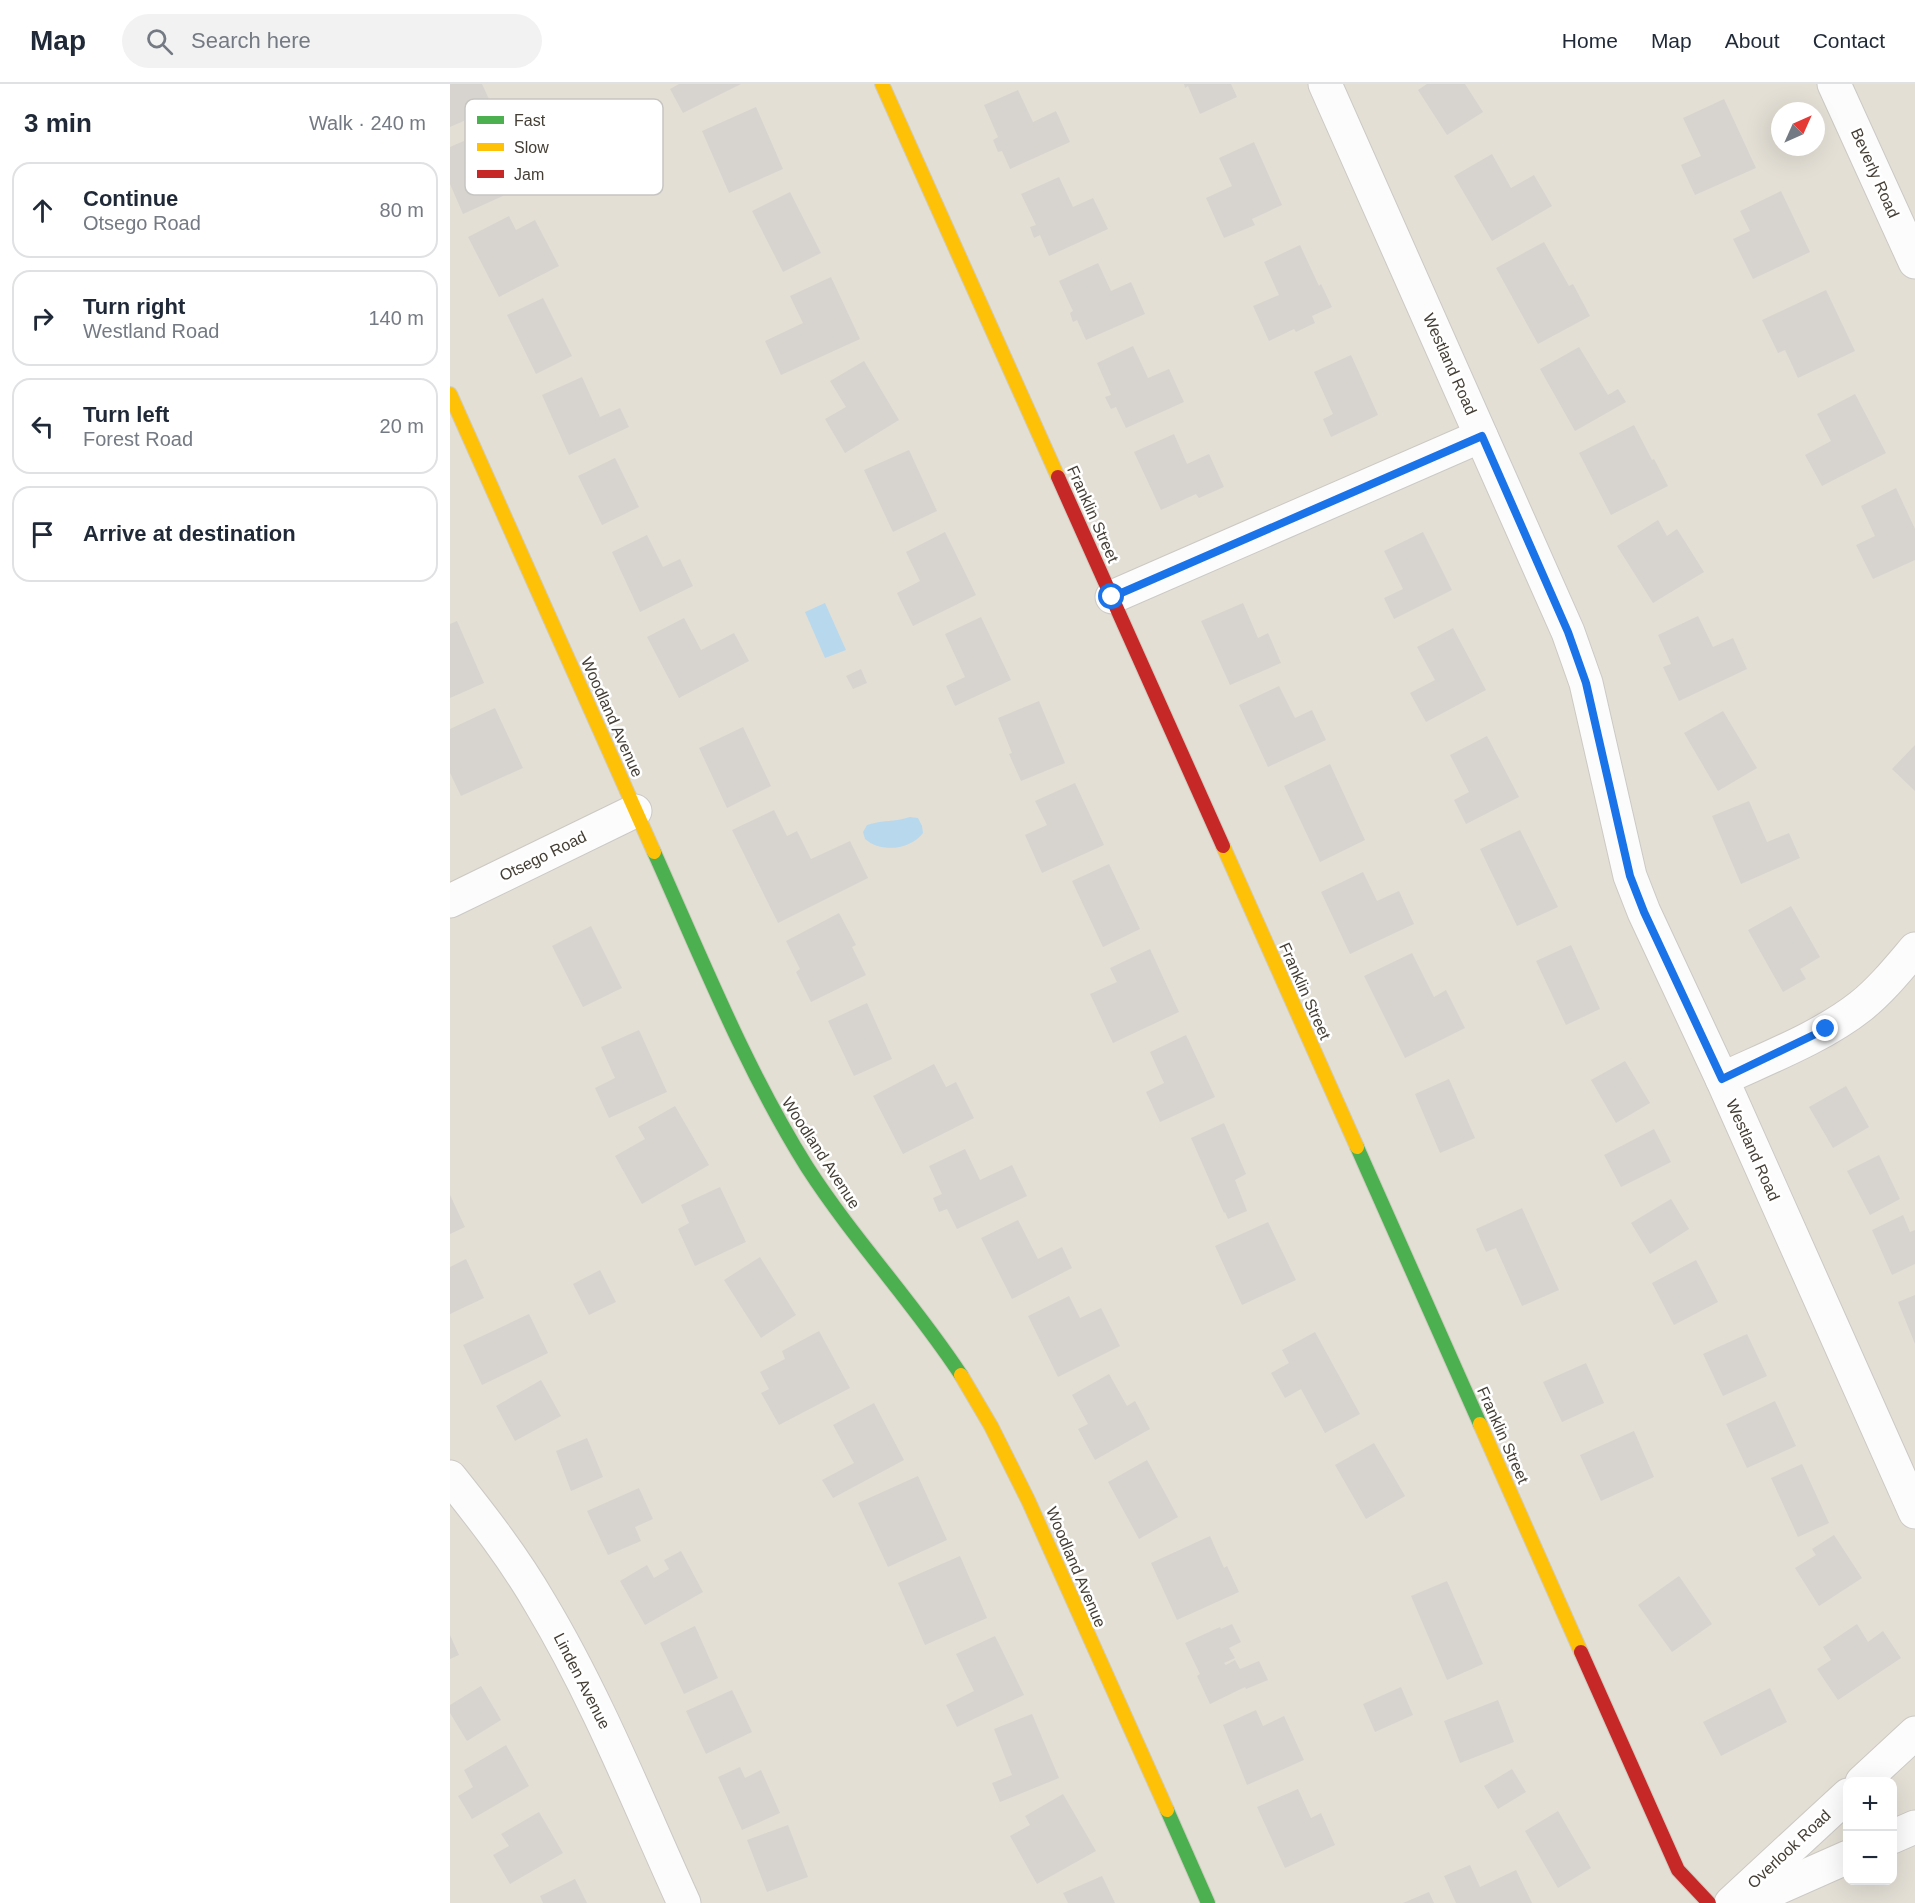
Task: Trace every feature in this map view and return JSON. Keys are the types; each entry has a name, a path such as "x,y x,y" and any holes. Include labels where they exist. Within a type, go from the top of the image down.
{"street":[{"name":"Franklin Street","path":"882,84 1678,1870 1709,1903"},
{"name":"Westland Road","path":"1325,84 1578,657 1630,876 1644,912 1722,1079 1915,1512"},
{"name":"Beverly Road","path":"1834,84 1915,262"},
{"name":"Woodland Avenue","path":"450,394 747,1060 776,1117 810,1171 848,1226 946,1353 980,1406 1006,1453 1030,1502 1055,1563 1208,1903"},
{"path":"1112,597 1482,436"},
{"name":"Otsego Road","path":"450,901 635,811"},
{"path":"1722,1079 1845,1018 1881,987 1915,949"},
{"name":"Linden Avenue","path":"450,1477 500,1541 539,1601 570,1656 598,1712 684,1903"},
{"path":"1867,1777 1915,1733"},
{"name":"Overlook Road","path":"1731,1903 1843,1800"},
{"path":"1897,1835 1915,1827"},
{"path":"1744,1903 1843,1859"}],"shaded area":[{"path":"450,84 1915,84 1915,1903 450,1903"}],"water":[{"path":"825,603 846,650 825,658 805,612"},
{"path":"910,817 918,818 923,833 911,843 887,848 865,839 863,832 867,825"}],"building":[{"path":"450,84 482,84 489,99 465,99 465,120 450,127"},
{"path":"679,84 741,84 683,113 670,89"},
{"path":"1184,84 1231,84 1237,97 1200,114 1188,86 1185,88"},
{"path":"1427,84 1465,84 1483,112 1447,135 1418,90"},
{"path":"1018,90 1033,122 1056,111 1070,142 1010,169 1002,151 998,152 993,140 998,137 984,105"},
{"path":"1724,99 1756,168 1695,195 1681,165 1701,156 1683,118"},
{"path":"756,107 783,169 729,193 702,131"},
{"path":"465,140 465,195 505,195 463,214 450,184 450,147"},
{"path":"1254,142 1282,205 1252,219 1255,225 1224,238 1206,198 1232,186 1219,158"},
{"path":"1492,154 1511,188 1534,175 1552,206 1492,241 1454,176"},
{"path":"1059,177 1073,207 1093,198 1108,229 1049,256 1040,235 1034,238 1030,227 1036,225 1021,194"},
{"path":"1781,191 1810,252 1753,279 1733,239 1750,231 1740,211"},
{"path":"790,192 821,253 783,272 752,211"},
{"path":"509,216 516,230 535,220 559,266 499,297 468,237"},
{"path":"1544,242 1569,286 1573,284 1590,316 1538,344 1496,268"},
{"path":"1300,245 1319,286 1321,284 1332,307 1312,316 1315,323 1296,332 1294,329 1269,341 1253,306 1279,295 1264,262"},
{"path":"1098,263 1111,291 1131,282 1145,314 1086,340 1077,320 1073,322 1070,313 1073,311 1059,281"},
{"path":"831,277 860,339 781,375 765,341 803,323 790,296"},
{"path":"1826,290 1855,351 1798,378 1785,350 1778,353 1762,320"},
{"path":"543,298 572,356 536,374 507,315"},
{"path":"1133,346 1148,378 1169,369 1184,402 1126,428 1116,407 1111,409 1105,397 1111,395 1097,363"},
{"path":"1579,347 1608,395 1618,389 1626,402 1575,431 1540,369"},
{"path":"1351,355 1378,415 1331,437 1323,419 1333,414 1314,372"},
{"path":"864,361 899,420 845,453 825,419 846,407 830,381"},
{"path":"582,377 600,417 620,408 629,427 569,455 542,395"},
{"path":"1855,394 1886,453 1822,486 1805,455 1831,441 1817,414"},
{"path":"1634,425 1668,486 1611,515 1579,453"},
{"path":"1174,434 1187,464 1209,454 1224,487 1199,498 1196,494 1161,510 1134,452"},
{"path":"909,450 937,511 893,532 864,470"},
{"path":"615,458 639,507 602,525 578,476"},
{"path":"1896,488 1915,529 1915,560 1873,579 1856,545 1875,536 1861,506"},
{"path":"1658,520 1667,536 1677,529 1704,572 1653,603 1617,546"},
{"path":"945,532 976,595 913,626 897,593 920,581 906,552"},
{"path":"1423,532 1452,590 1394,619 1384,598 1403,589 1384,551"},
{"path":"647,535 663,567 680,559 693,586 640,612 612,552"},
{"path":"1243,603 1258,638 1268,633 1281,663 1230,685 1201,621"},
{"path":"1698,616 1713,647 1733,638 1747,669 1679,701 1663,667 1671,664 1658,635"},
{"path":"981,617 1011,680 955,706 946,686 965,677 945,634"},
{"path":"684,618 701,650 734,633 749,661 679,698 647,637"},
{"path":"457,621 484,683 450,698 450,624"},
{"path":"1453,628 1486,690 1426,722 1410,693 1435,680 1417,647"},
{"path":"861,669 867,683 853,689 846,676"},
{"path":"1279,686 1295,718 1312,710 1326,740 1268,767 1239,705"},
{"path":"1039,701 1065,763 1021,781 1009,754 1012,753 998,718"},
{"path":"495,708 523,768 461,796 450,773 450,729"},
{"path":"1723,711 1757,768 1718,791 1684,733"},
{"path":"743,727 771,786 727,808 699,748"},
{"path":"1487,736 1519,797 1466,824 1454,800 1469,792 1450,755"},
{"path":"1915,745 1915,791 1892,769"},
{"path":"1330,764 1365,840 1320,862 1284,786"},
{"path":"1075,783 1104,845 1042,873 1025,835 1047,825 1035,801"},
{"path":"1749,801 1767,842 1789,833 1800,858 1741,884 1712,816"},
{"path":"774,810 787,836 797,831 811,859 850,841 868,878 778,923 732,830"},
{"path":"1520,830 1558,907 1517,926 1480,849"},
{"path":"1109,864 1140,929 1103,947 1072,881"},
{"path":"1363,872 1377,901 1399,891 1414,924 1350,954 1321,892"},
{"path":"1791,906 1820,957 1800,969 1806,979 1783,992 1748,930"},
{"path":"839,913 856,945 852,947 866,975 811,1002 796,972 800,969 786,941"},
{"path":"591,926 622,988 583,1007 552,946"},
{"path":"1571,945 1600,1009 1566,1025 1536,961"},
{"path":"1150,949 1179,1012 1113,1043 1090,994 1117,982 1110,968"},
{"path":"1412,953 1434,997 1446,990 1465,1028 1405,1058 1364,976"},
{"path":"867,1003 892,1059 854,1076 828,1021"},
{"path":"639,1030 667,1092 609,1118 595,1088 615,1078 601,1047"},
{"path":"1186,1035 1215,1097 1160,1122 1146,1092 1164,1083 1150,1052"},
{"path":"1625,1061 1650,1103 1616,1123 1591,1080"},
{"path":"934,1064 946,1087 956,1082 974,1118 903,1154 873,1096"},
{"path":"1449,1079 1475,1138 1440,1153 1415,1094"},
{"path":"1846,1086 1869,1127 1833,1148 1809,1107"},
{"path":"675,1106 709,1165 642,1204 615,1156 645,1139 638,1127"},
{"path":"1224,1123 1246,1174 1235,1180 1247,1211 1228,1219 1191,1138"},
{"path":"1654,1129 1671,1162 1621,1187 1604,1155"},
{"path":"965,1149 980,1180 1012,1165 1027,1196 957,1229 947,1209 939,1212 933,1198 942,1194 929,1166"},
{"path":"1879,1155 1900,1199 1870,1215 1847,1171"},
{"path":"720,1187 746,1242 695,1266 678,1229 689,1223 681,1205"},
{"path":"450,1195 465,1227 450,1234"},
{"path":"1671,1199 1689,1229 1650,1254 1631,1223"},
{"path":"1522,1208 1559,1290 1522,1306 1496,1248 1486,1252 1476,1229"},
{"path":"1903,1215 1910,1232 1915,1230 1915,1264 1892,1275 1872,1230"},
{"path":"1018,1220 1038,1259 1062,1247 1072,1268 1012,1299 981,1238"},
{"path":"1268,1222 1296,1280 1242,1305 1215,1246"},
{"path":"760,1257 796,1315 761,1338 724,1280"},
{"path":"466,1259 484,1298 450,1314 450,1267"},
{"path":"1696,1260 1718,1302 1674,1325 1652,1283"},
{"path":"600,1270 616,1302 589,1315 573,1284"},
{"path":"1915,1295 1915,1344 1898,1302"},
{"path":"1069,1296 1080,1318 1101,1308 1120,1346 1058,1377 1028,1316"},
{"path":"529,1314 548,1353 482,1385 463,1345"},
{"path":"819,1331 850,1388 779,1425 761,1393 769,1389 760,1372 785,1359 782,1351"},
{"path":"1315,1332 1360,1414 1325,1433 1301,1389 1285,1398 1271,1373 1289,1363 1282,1350"},
{"path":"1747,1334 1767,1376 1723,1396 1703,1354"},
{"path":"1586,1363 1604,1403 1562,1422 1543,1382"},
{"path":"1109,1374 1127,1406 1135,1401 1150,1429 1095,1460 1078,1429 1088,1424 1072,1395"},
{"path":"541,1380 561,1416 515,1441 496,1406"},
{"path":"1775,1401 1796,1446 1747,1468 1726,1424"},
{"path":"874,1403 904,1460 833,1498 822,1480 854,1463 833,1425"},
{"path":"1634,1431 1654,1477 1601,1501 1580,1455"},
{"path":"587,1438 603,1477 571,1491 556,1451"},
{"path":"1374,1443 1405,1496 1366,1519 1335,1465"},
{"path":"1147,1460 1178,1517 1139,1539 1108,1482"},
{"path":"1802,1464 1829,1523 1798,1537 1771,1478"},
{"path":"918,1476 947,1540 888,1567 858,1503"},
{"path":"639,1488 653,1519 635,1527 641,1541 608,1555 587,1511"},
{"path":"1834,1535 1862,1578 1819,1606 1795,1568 1816,1555 1812,1549"},
{"path":"1210,1536 1224,1568 1227,1566 1239,1592 1177,1620 1151,1563"},
{"path":"681,1551 703,1592 645,1625 620,1581 647,1565 654,1578 669,1569 664,1560"},
{"path":"960,1556 987,1618 925,1645 898,1583"},
{"path":"1679,1576 1712,1624 1672,1652 1638,1605"},
{"path":"1447,1581 1483,1664 1447,1680 1411,1596"},
{"path":"1232,1624 1241,1642 1229,1648 1235,1658 1224,1663 1226,1665 1235,1660 1240,1669 1259,1661 1268,1680 1246,1689 1245,1687 1210,1704 1197,1676 1200,1674 1185,1643"},
{"path":"1857,1624 1868,1642 1883,1631 1901,1658 1838,1700 1817,1669 1831,1660 1823,1647"},
{"path":"695,1626 718,1678 684,1694 660,1643"},
{"path":"450,1635 459,1655 450,1659"},
{"path":"995,1636 1024,1695 957,1727 946,1705 974,1691 956,1654"},
{"path":"481,1686 501,1720 467,1741 450,1713 450,1705"},
{"path":"1401,1687 1413,1715 1375,1732 1363,1704"},
{"path":"1770,1688 1787,1722 1721,1756 1703,1722"},
{"path":"732,1690 752,1732 706,1754 686,1711"},
{"path":"1498,1700 1514,1742 1460,1763 1444,1721"},
{"path":"1256,1710 1263,1726 1284,1716 1304,1760 1247,1785 1223,1725"},
{"path":"1032,1714 1059,1778 1000,1802 992,1783 1012,1775 994,1729"},
{"path":"506,1745 529,1786 472,1819 458,1796 473,1787 464,1770"},
{"path":"740,1767 745,1778 761,1770 780,1813 742,1830 718,1777"},
{"path":"1512,1769 1526,1792 1498,1809 1484,1786"},
{"path":"1298,1789 1311,1818 1321,1813 1335,1845 1285,1868 1257,1807"},
{"path":"1063,1794 1096,1851 1037,1884 1010,1836 1030,1825 1025,1816"},
{"path":"1558,1811 1591,1868 1558,1888 1525,1831"},
{"path":"539,1812 563,1853 510,1884 493,1855 509,1846 501,1834"},
{"path":"788,1825 808,1877 767,1892 747,1840"},
{"path":"1470,1865 1480,1887 1516,1870 1532,1903 1456,1903 1444,1876"},
{"path":"1102,1876 1115,1903 1068,1903 1063,1893"},
{"path":"575,1879 587,1903 543,1903 540,1896"},
{"path":"1429,1892 1434,1903 1403,1903"}],"traffic: fast":[{"path":"654,852 744,1052 807,1167 864,1246 924,1322 961,1375"},
{"path":"1357,1147 1480,1424"},
{"path":"1167,1810 1208,1903"}],"traffic: slow":[{"path":"882,84 1058,477"},
{"path":"450,394 654,852"},
{"path":"1223,846 1357,1147"},
{"path":"961,1375 991,1426 1028,1500 1167,1810"},
{"path":"1480,1424 1581,1652"}],"traffic: jam":[{"path":"1058,477 1223,846"},
{"path":"1581,1652 1678,1870 1709,1903"}],"route":[{"path":"1112,597 1482,436 1578,657 1630,876 1644,912 1722,1079 1826,1029"}]}
